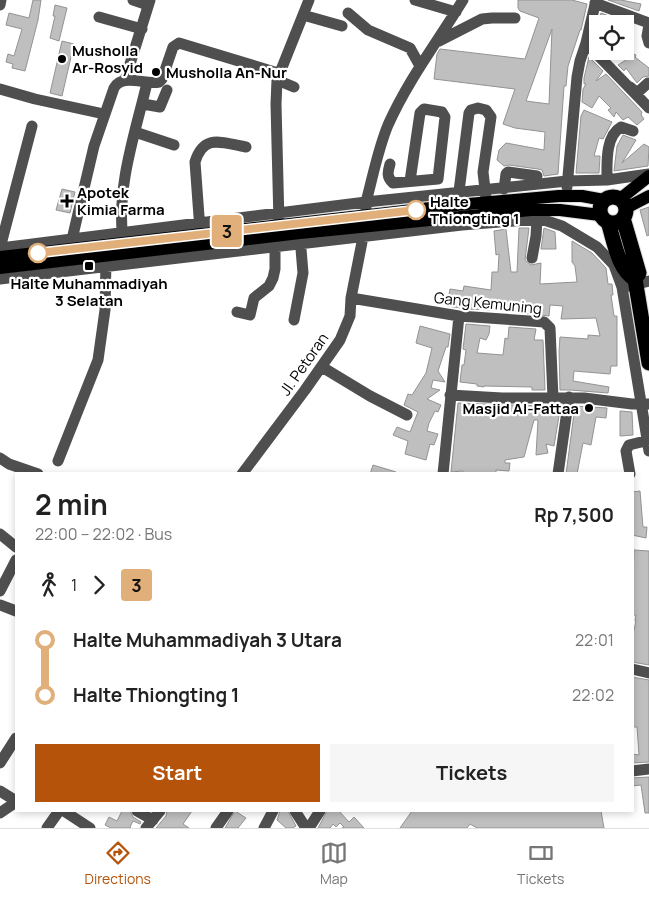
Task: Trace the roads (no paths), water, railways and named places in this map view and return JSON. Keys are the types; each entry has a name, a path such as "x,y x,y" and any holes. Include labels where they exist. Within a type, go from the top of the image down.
{"highway":[{"path":"636,283 629,276 622,263 601,204 612,196 623,208 639,273 636,283 643,354"},
{"path":"606,222 619,222 623,208"}],"main road":[{"path":"623,208 649,175"},
{"path":"0,258 105,262 277,231 300,239 460,210 486,196 566,196 604,200"},
{"path":"623,208 649,196"},
{"path":"460,210 497,218 531,210 560,210 606,222"},
{"path":"0,258 73,244 200,229 277,231 364,227"}],"street":[{"path":"0,5 2,0"},
{"path":"124,80 142,29 149,2 133,0"},
{"path":"237,312 250,315 254,298 272,282 275,269 277,231 276,104 278,76 309,0"},
{"path":"416,0 456,12"},
{"name":"Jl. Petoran","path":"243,472 340,340 350,316 351,298 364,227 366,202 386,131 420,66 438,42 463,0"},
{"path":"566,196 577,77 596,2 649,24 647,36 649,44"},
{"path":"348,13 368,30 410,48 420,66"},
{"path":"303,15 342,26"},
{"path":"99,17 142,29"},
{"path":"438,42 482,20 515,18"},
{"path":"73,244 94,146 115,85 124,80 157,83 160,81 173,46 179,43 278,76 294,87"},
{"path":"586,43 649,108"},
{"path":"123,238 124,186 147,83"},
{"path":"625,84 637,92 648,83"},
{"path":"0,88 35,99 104,114"},
{"path":"143,104 160,107 167,90"},
{"path":"460,210 469,113 474,108 486,110 491,116 483,172 486,196 504,188 649,175"},
{"path":"410,181 420,113 424,110 442,112 445,117 438,179 439,195"},
{"path":"0,258 32,126"},
{"path":"607,180 610,142 613,135 621,127 633,131"},
{"path":"135,132 174,145"},
{"path":"200,229 196,162 198,153 204,145 211,142 246,147"},
{"path":"390,164 388,175 389,180 393,183"},
{"path":"504,188 508,172 537,176"},
{"path":"386,200 385,186 393,183 438,179"},
{"path":"277,231 366,202 439,195 460,210"},
{"path":"497,218 541,219 562,226 597,247 614,265 636,283"},
{"path":"532,258 537,219"},
{"path":"294,320 303,273 300,239"},
{"path":"0,279 105,262 105,310 98,360 58,462"},
{"name":"Gang Kemuning","path":"351,298 459,316 542,321 550,328 553,398"},
{"path":"443,472 459,316"},
{"path":"630,472 627,448 629,445 649,444 643,354"},
{"path":"322,367 370,396 407,415"},
{"path":"450,395 502,398 570,398 645,404"},
{"path":"558,472 570,398"},
{"path":"0,458 9,464 32,472"},
{"path":"0,534 15,546"},
{"path":"0,590 15,562"},
{"path":"0,605 15,611"},
{"path":"634,670 649,674"},
{"path":"0,764 15,740"},
{"path":"634,771 649,769"},
{"path":"0,791 15,801"},
{"path":"0,813 15,803"},
{"path":"47,828 58,812"},
{"path":"66,812 90,828"},
{"path":"139,812 153,820"},
{"path":"216,828 227,812"},
{"path":"264,828 272,812"},
{"path":"296,812 308,828 319,812"}],"place":[{"name":"Musholla Ar-Rosyid","path":"62,59"},
{"name":"Musholla An-Nur","path":"156,72"},
{"name":"Apotek Kimia Farma","path":"67,201"},
{"name":"Halte Thiongting 1","path":"416,210"},
{"name":"Halte Muhammadiyah 3 Selatan","path":"89,266"},
{"name":"Masjid Al-Fattaa","path":"589,408"}]}
